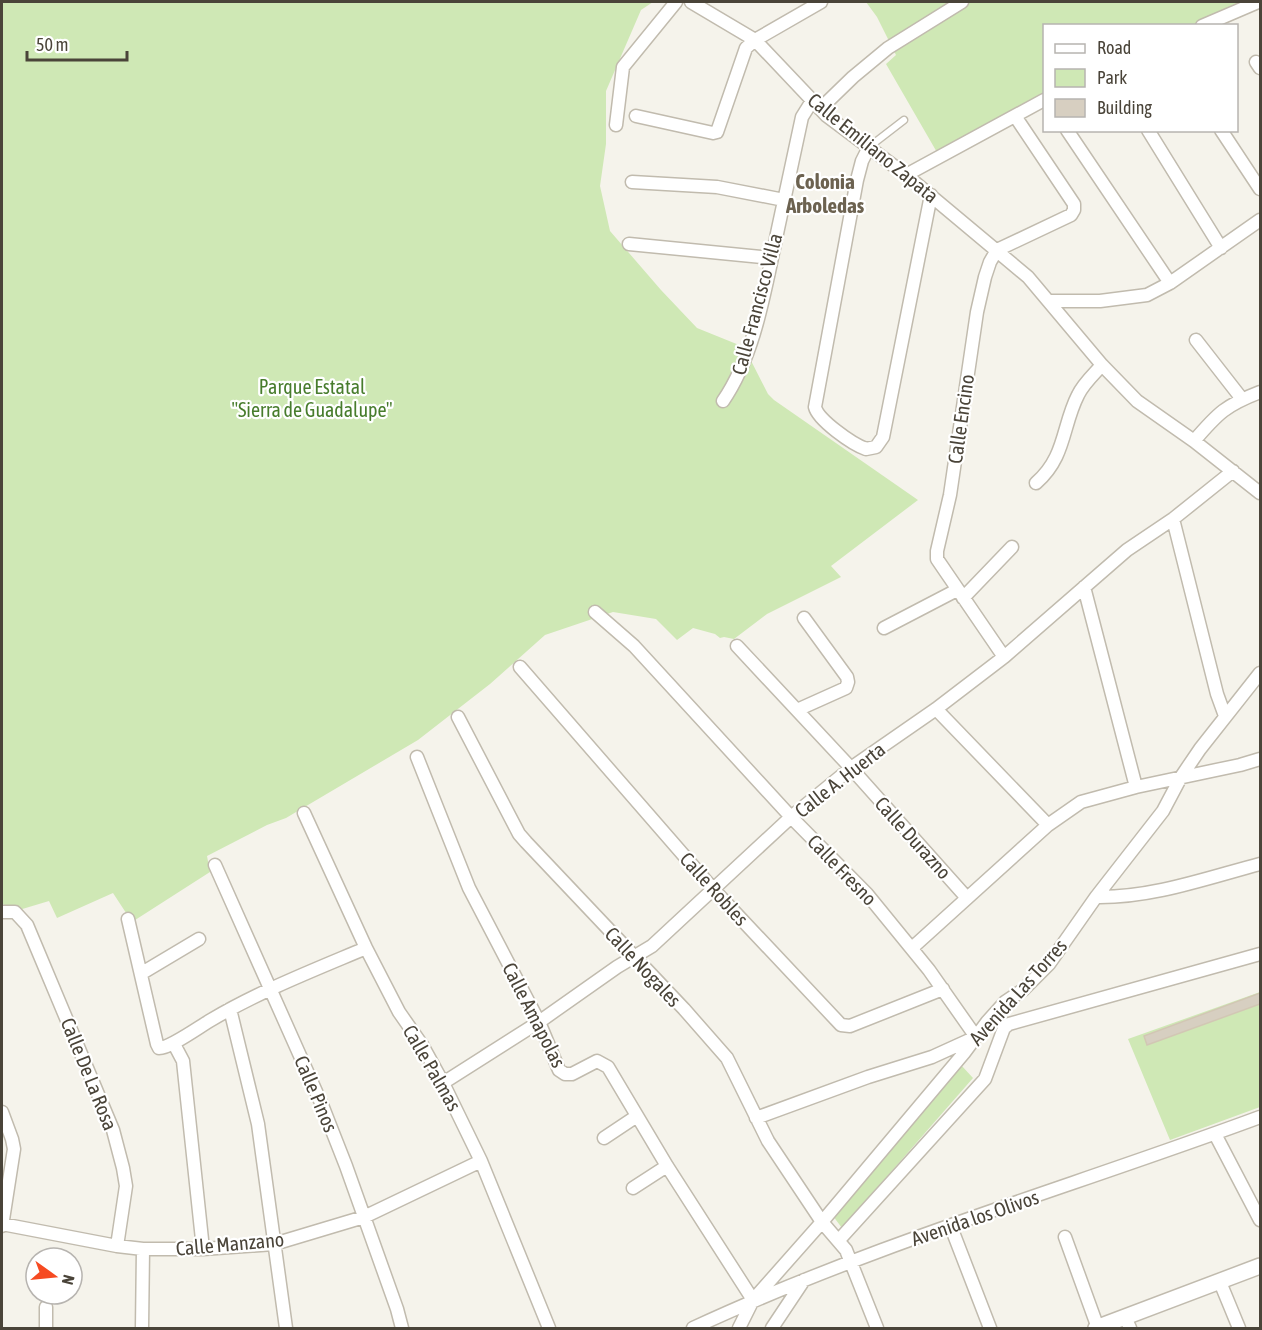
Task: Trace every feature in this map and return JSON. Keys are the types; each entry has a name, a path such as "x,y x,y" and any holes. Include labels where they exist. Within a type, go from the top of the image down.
{"street":[{"path":"616,124 625,63 676,2"},
{"name":"Calle Emiliano Zapata","path":"691,2 755,40 816,105 931,195 1028,277 1102,365 1137,401 1194,441 1260,493"},
{"path":"636,116 717,132 746,48 755,40 821,2"},
{"path":"816,105 888,48 962,2"},
{"path":"1207,24 1258,2"},
{"path":"906,175 1043,101"},
{"name":"Calle Francisco Villa","path":"723,401 736,382 749,349 772,258 802,117 816,105"},
{"path":"996,250 1071,215 1074,210 1074,204 1015,117"},
{"path":"1068,132 1170,283"},
{"path":"1149,132 1221,248"},
{"path":"1222,132 1260,189"},
{"path":"869,147 857,180 816,402 817,412 823,420 860,447 872,448 879,445 883,437 931,195"},
{"path":"632,182 717,187 784,200"},
{"path":"1050,302 1135,298 1148,295 1170,283 1260,220"},
{"path":"629,244 772,258"},
{"name":"Calle Encino","path":"996,250 984,277 977,312 950,495 937,559 1004,657"},
{"path":"1196,340 1242,399"},
{"path":"1036,483 1055,461 1079,392 1102,365"},
{"path":"1194,441 1228,406 1260,392"},
{"name":"Calle A. Huerta","path":"443,1083 652,946 791,817 851,768 936,709 1004,657 1127,550 1173,519 1233,471"},
{"path":"1173,519 1217,694 1225,716"},
{"path":"884,628 960,594 1012,547"},
{"path":"1084,587 1136,787"},
{"name":"Calle Fresno","path":"595,612 634,646 791,817 867,894 912,948 976,1037"},
{"path":"797,711 846,688 848,682 847,677 804,618"},
{"name":"Calle Durazno","path":"737,646 851,768 967,898"},
{"name":"Calle Robles","path":"520,667 713,889 841,1025 850,1026 943,989"},
{"name":"Avenida Las Torres","path":"739,1329 753,1300 822,1222 1005,1002 1040,975 1096,897 1163,811 1181,777 1225,716 1260,673"},
{"path":"936,709 1048,825"},
{"name":"Calle Nogales","path":"458,717 519,834 727,1058 768,1141 851,1261 877,1329"},
{"name":"Calle Amapolas","path":"417,757 469,888 539,1022 562,1073 572,1074 594,1061 605,1063 667,1166 753,1300"},
{"path":"912,948 1048,825 1081,802 1260,759"},
{"name":"Calle Palmas","path":"304,813 366,948 399,1012 422,1045 443,1083 481,1161 549,1329"},
{"path":"1096,897 1121,898 1144,894 1260,864"},
{"name":"Calle Pinos","path":"215,865 322,1105 397,1309 402,1329"},
{"name":"Calle De La Rosa","path":"2,912 15,912 27,925 113,1130 126,1186 117,1246"},
{"path":"128,919 159,1048 174,1044 230,1009 269,989 366,948"},
{"path":"142,973 199,939"},
{"name":"Avenida Las Torres","path":"838,1240 985,1079 1004,1028 1021,1021 1260,954"},
{"path":"230,1009 258,1124 286,1329"},
{"path":"756,1118 868,1077 932,1057 976,1037"},
{"path":"174,1044 183,1061 203,1249"},
{"path":"2,1112 14,1149 2,1224"},
{"path":"604,1138 638,1116"},
{"name":"Avenida los Olivos","path":"693,1329 753,1300 851,1261 1260,1117"},
{"path":"1215,1134 1260,1220"},
{"name":"Calle Manzano","path":"2,1224 143,1249 203,1249 274,1244 364,1217 481,1161"},
{"path":"633,1188 667,1166"},
{"path":"951,1227 990,1329"},
{"path":"1065,1237 1097,1328 1128,1323 1260,1266"},
{"path":"142,1329 143,1249"},
{"path":"772,1329 804,1280"},
{"path":"1220,1282 1239,1329"},
{"path":"46,1307 46,1329"}],"lane":[{"path":"869,147 904,120"}],"green space":[{"name":"Parque Estatal \"Sierra de Guadalupe\"","path":"2,2 653,2 641,10 606,91 606,144 600,186 610,231 697,328 744,347 768,394 774,400 918,500 831,566 841,577 767,614 734,639 720,638 715,634 693,628 677,640 656,619 613,612 545,635 490,684 418,740 286,818 267,825 207,856 210,872 132,922 113,893 57,918 49,901 19,910 2,904"},
{"path":"866,2 1249,2 1203,24 1043,24 1043,105 942,161 886,64 896,55 877,17"},
{"path":"1260,992 1260,1107 1170,1140 1128,1039"},
{"path":"961,1065 973,1078 842,1228 833,1216"}],"building":[{"path":"1260,993 1260,1004 1147,1045 1144,1036"}],"district":[{"name":"Colonia Arboledas","path":"825,194"}]}
